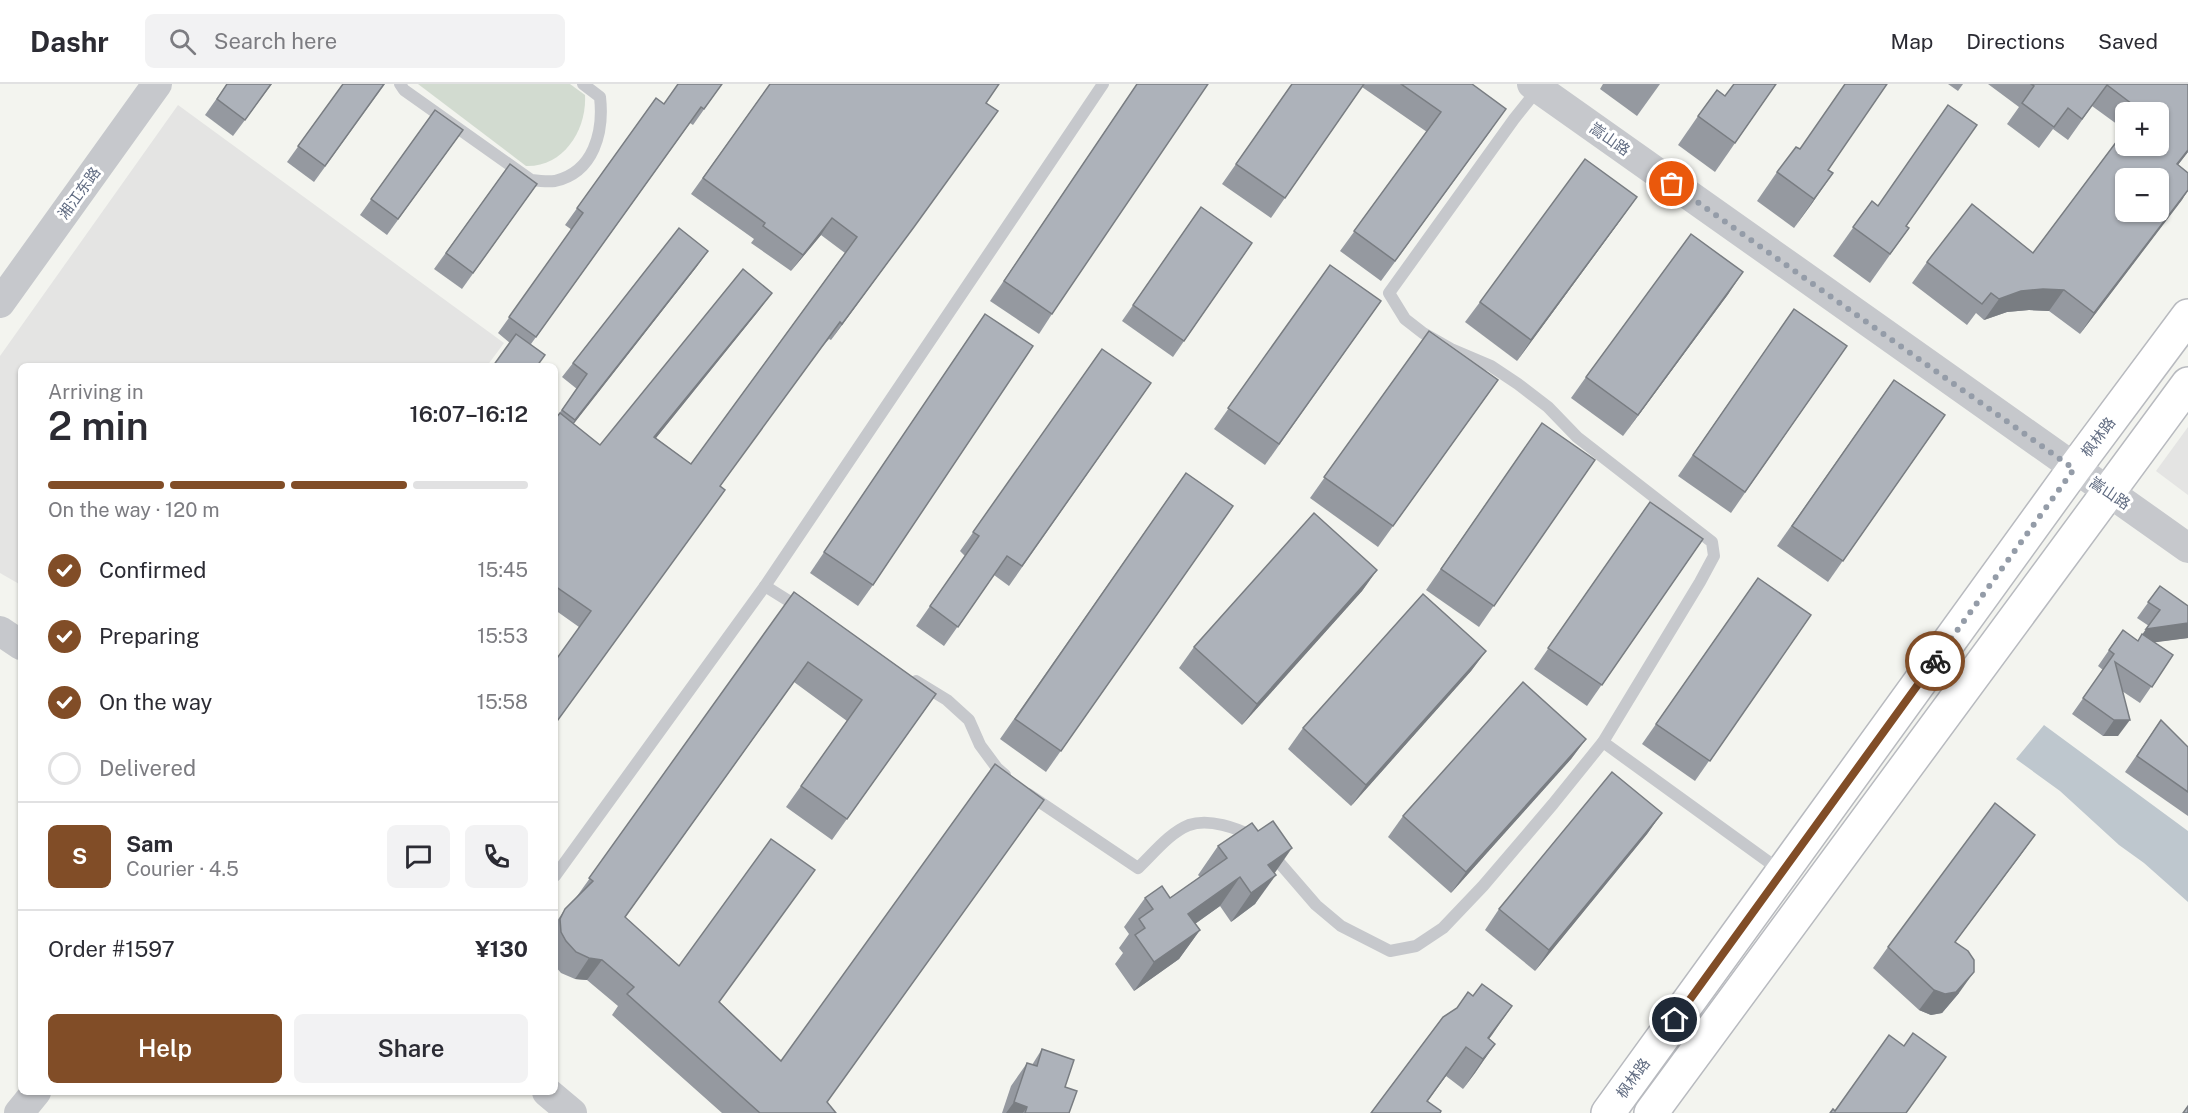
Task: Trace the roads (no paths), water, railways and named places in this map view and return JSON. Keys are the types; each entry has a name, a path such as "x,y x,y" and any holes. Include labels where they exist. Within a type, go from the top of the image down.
{"main road":[{"name":"枫林路","path":"1608,1113 2074,469 2188,316"},
{"path":"1650,1113 2188,384"}],"street":[{"name":"湘江东路","path":"0,303 157,84"},
{"name":"嵩山路","path":"1535,86 2188,548"},
{"path":"0,632 18,643"},
{"path":"19,1113 34,1095"},
{"path":"551,1095 572,1113"}],"lane":[{"path":"400,84 404,90 531,180 554,181 575,173 589,159 599,136 602,116 600,98 583,84"},
{"path":"558,872 765,586 1103,84"},
{"path":"907,675 947,700 969,720 980,745 997,768 1024,792 1138,868 1170,838 1190,825 1233,826 1254,837 1275,856 1316,905 1341,926 1390,951 1416,946 1443,928 1491,877 1603,742 1714,556 1712,542 1577,437 1548,407 1518,384 1474,357 1451,349 1414,326 1405,319 1389,293 1514,119 1535,86"},
{"path":"765,586 815,618"},
{"path":"1603,742 1782,872"}]}
